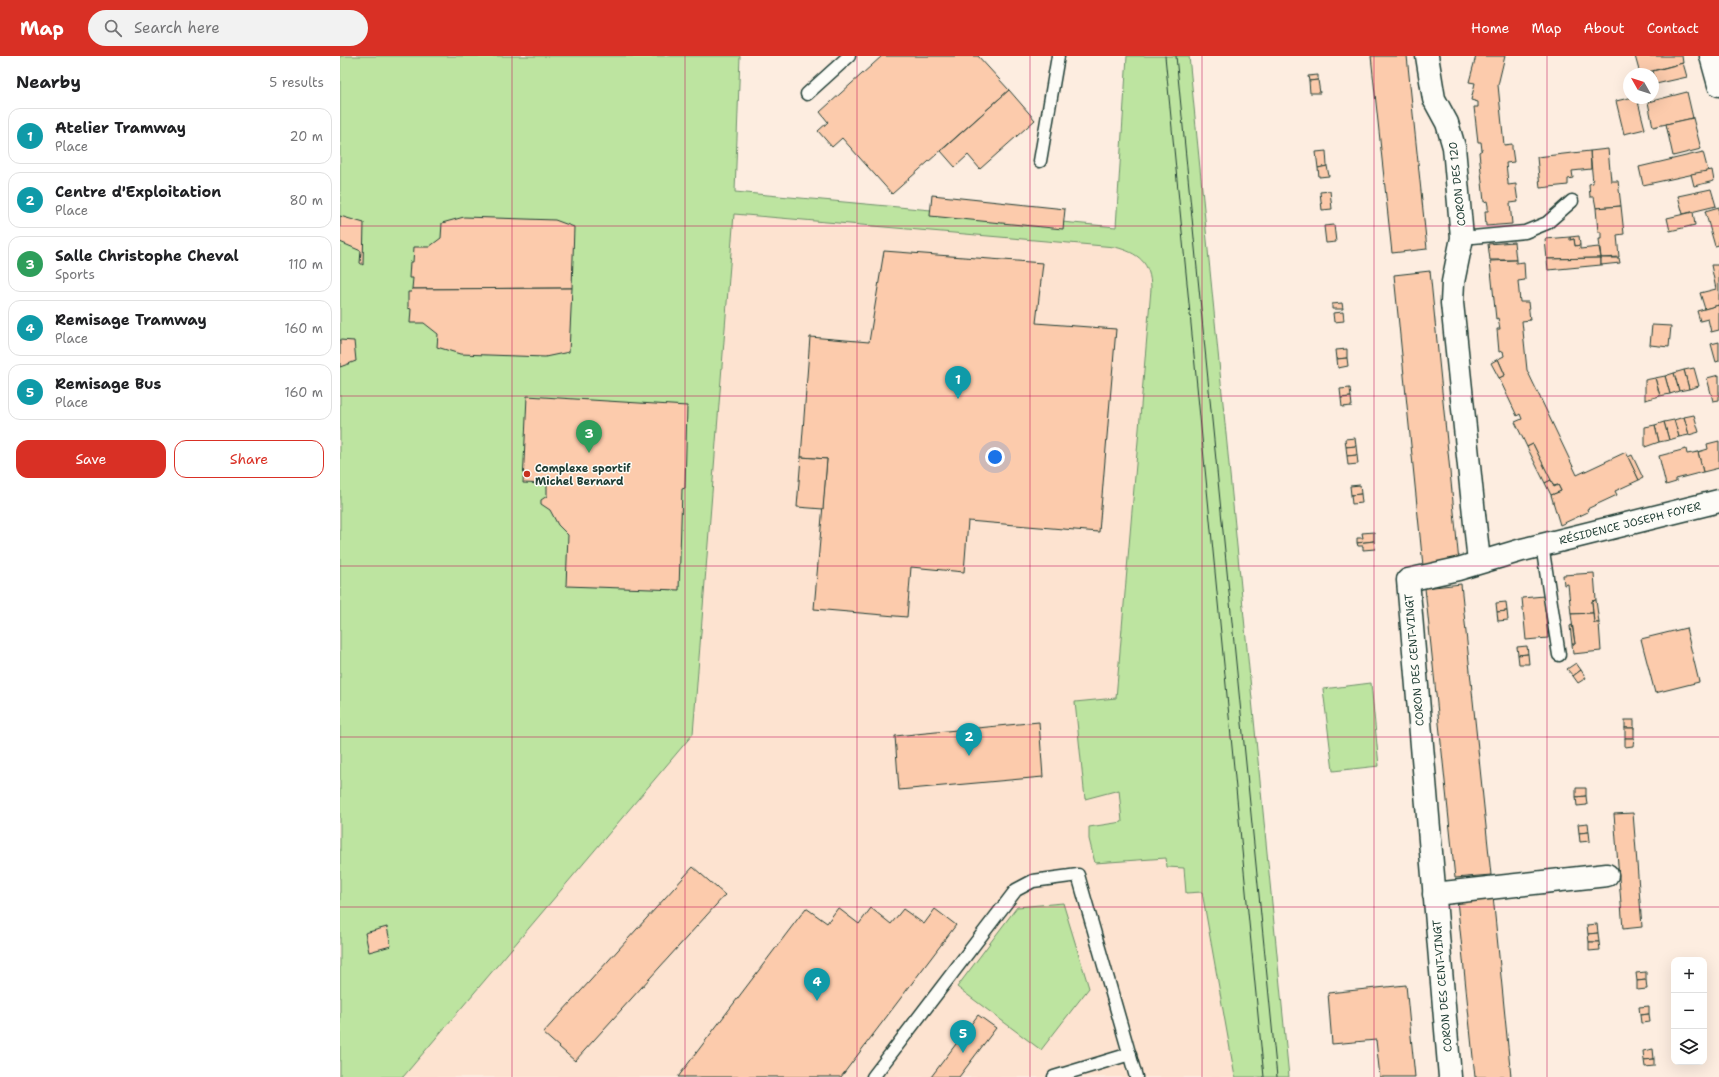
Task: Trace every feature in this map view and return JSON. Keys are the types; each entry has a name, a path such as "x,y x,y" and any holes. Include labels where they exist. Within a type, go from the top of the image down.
{"street":[{"name":"CORON DES 120","path":"1427,56 1434,99 1447,123 1453,140 1462,246 1456,267 1452,303 1479,562"},
{"path":"1711,56 1719,85"},
{"name":"RÉSIDENCE JOSEPH FOYER","path":"1479,562 1719,501"},
{"name":"CORON DES CENT-VINGT","path":"1450,1077 1408,580 1458,569 1479,562"},
{"path":"1434,894 1607,875"}],"lane":[{"path":"807,94 849,56"},
{"path":"1040,161 1058,56"},
{"path":"1462,238 1525,232 1547,223 1572,201"},
{"path":"1542,545 1559,655"},
{"path":"873,1077 1016,890 1033,881 1078,875 1136,1077"},
{"path":"1054,1077 1130,1054"}],"shaded area":[{"path":"735,192 1173,233 1248,1077 402,1077 693,734"}],"green space":[{"name":"Complexe sportif Michel Bernard","path":"340,56 740,56 735,192 1116,227 1127,56 1189,56 1289,1077 1235,1077 1202,892 1186,893 1184,868 1167,867 1166,858 1095,863 1089,839 1089,827 1122,822 1119,790 1085,799 1075,702 1116,698 1151,289 1149,272 1146,265 1142,260 1130,252 1115,247 734,214 693,734 403,1077 340,1077"},
{"path":"1371,683 1379,766 1333,771 1323,689"},
{"path":"1063,903 1089,988 1041,1050 957,987 1017,907"}],"building":[{"path":"882,56 978,56 1009,90 892,194 842,138 832,147 818,131 828,122 820,112"},
{"path":"1371,56 1407,56 1427,249 1392,253"},
{"path":"1476,56 1505,56 1498,85 1504,145 1512,144 1514,162 1506,163 1508,185 1516,184 1518,202 1510,203 1512,224 1486,226 1485,211 1488,211 1488,206 1487,201 1484,202 1479,152 1482,150 1481,142 1478,142 1474,107 1478,107 1478,102 1471,100 1475,83 1469,82"},
{"path":"1635,56 1682,56 1683,63 1659,69 1638,68"},
{"path":"1683,63 1687,77 1659,83 1659,69"},
{"path":"1318,75 1318,80 1309,81 1308,76"},
{"path":"1318,80 1320,93 1310,93 1309,81"},
{"path":"1009,90 1035,120 980,169 968,155 955,167 941,151"},
{"path":"1687,92 1693,118 1653,127 1648,104 1659,104 1659,99"},
{"path":"1623,99 1623,104 1639,104 1645,129 1624,134 1616,101"},
{"path":"1693,118 1701,149 1673,156 1666,124"},
{"path":"1608,149 1611,181 1618,181 1621,206 1596,208 1594,197 1590,197 1589,184 1593,183 1590,151"},
{"path":"1326,151 1327,166 1318,168 1316,152"},
{"path":"1590,151 1591,169 1572,171 1573,178 1568,179 1568,185 1540,188 1537,157"},
{"path":"1703,152 1708,171 1643,185 1639,167"},
{"path":"1327,166 1329,176 1319,177 1318,168"},
{"path":"1712,170 1714,181 1694,186 1691,174"},
{"path":"1711,189 1716,206 1683,214 1678,196"},
{"path":"1330,191 1332,209 1322,210 1320,192"},
{"path":"932,195 1065,209 1063,229 930,216"},
{"path":"1621,206 1624,234 1617,235 1619,257 1601,258 1599,239 1601,239 1601,232 1598,232 1596,208"},
{"path":"1719,207 1719,245 1715,246 1705,211"},
{"path":"1693,212 1695,225 1670,231 1667,218"},
{"path":"340,216 364,223 363,265 360,263 361,251 340,242"},
{"path":"464,217 555,220 574,227 572,288 412,289 413,278 409,278 410,262 413,262 414,247 429,247 441,238 442,223"},
{"path":"1334,225 1336,242 1326,243 1324,226"},
{"path":"1579,236 1580,245 1575,246 1574,239 1570,240 1570,237"},
{"path":"1570,237 1570,240 1574,239 1575,246 1580,245 1580,249 1599,247 1601,258 1547,259 1545,239"},
{"path":"1514,242 1516,260 1490,260 1488,244"},
{"path":"884,251 1043,263 1036,323 1116,329 1099,532 968,521 964,572 911,567 907,617 814,609 827,459 801,457 810,337 869,342"},
{"path":"1601,258 1601,265 1548,270 1547,259"},
{"path":"1601,258 1619,258 1620,263 1601,265"},
{"path":"1516,260 1516,263 1524,262 1525,280 1518,281 1520,302 1528,302 1530,320 1522,321 1527,370 1577,475 1626,452 1639,480 1615,491 1617,495 1587,509 1588,512 1560,525 1551,495 1561,491 1558,485 1553,486 1533,444 1527,447 1515,422 1522,419 1520,414 1517,416 1499,378 1505,375 1498,359 1504,356 1503,351 1499,352 1497,329 1500,329 1498,318 1496,319 1490,261"},
{"path":"1711,265 1719,265 1719,305 1705,309 1700,293 1716,289"},
{"path":"1430,271 1459,562 1423,566 1394,275"},
{"path":"572,288 569,352 545,357 460,354 437,347 438,334 424,323 410,323 411,309 408,308 408,292 411,292 412,289"},
{"path":"1342,303 1343,309 1332,309 1332,304"},
{"path":"1719,305 1719,330 1711,332 1708,319 1700,321 1697,311"},
{"path":"1343,312 1344,321 1334,322 1333,313"},
{"path":"1652,325 1671,326 1669,347 1650,345"},
{"path":"340,340 354,341 356,361 340,367"},
{"path":"1719,342 1719,361 1716,362 1711,344"},
{"path":"1347,349 1347,358 1337,359 1336,350"},
{"path":"1347,358 1348,366 1338,368 1337,359"},
{"path":"1498,359 1505,375 1499,378 1491,363"},
{"path":"1694,368 1699,386 1689,389 1684,370"},
{"path":"1684,370 1689,389 1679,391 1674,373"},
{"path":"1674,373 1679,391 1670,394 1665,376"},
{"path":"1719,375 1719,400 1713,401 1707,378"},
{"path":"1665,376 1670,394 1660,396 1655,378"},
{"path":"1655,378 1660,396 1645,400 1645,380"},
{"path":"1350,388 1351,397 1341,398 1340,389"},
{"path":"527,396 687,406 685,488 682,489 679,590 566,586 568,535 558,525 550,510 541,504 541,500 547,496 547,484 523,483"},
{"path":"1351,397 1352,406 1342,407 1341,398"},
{"path":"1694,415 1699,432 1689,435 1684,417"},
{"path":"1684,417 1689,435 1679,437 1674,420"},
{"path":"1674,420 1679,437 1669,440 1664,422"},
{"path":"1664,422 1669,440 1659,442 1655,425"},
{"path":"1655,425 1659,442 1645,447 1645,427"},
{"path":"1355,438 1356,446 1346,447 1345,439"},
{"path":"1719,441 1719,468 1703,472 1698,452 1708,449 1707,444"},
{"path":"1533,444 1551,480 1545,483 1527,447"},
{"path":"1356,446 1357,455 1347,456 1346,447"},
{"path":"1686,449 1687,454 1698,452 1703,472 1676,479 1676,482 1666,485 1659,456"},
{"path":"1357,455 1358,464 1348,465 1347,456"},
{"path":"1632,455 1643,478 1639,480 1628,457"},
{"path":"801,457 827,459 823,509 797,507"},
{"path":"1551,480 1554,487 1558,485 1561,491 1551,495 1545,483"},
{"path":"1360,485 1361,494 1351,495 1350,486"},
{"path":"1361,494 1362,503 1352,504 1351,495"},
{"path":"1374,532 1374,541 1357,543 1357,538 1363,538 1362,533"},
{"path":"1374,541 1375,549 1363,550 1363,546 1358,546 1357,543"},
{"path":"1594,573 1596,600 1592,601 1593,613 1571,614 1568,584 1564,585 1563,575"},
{"path":"1461,584 1491,875 1455,878 1425,588"},
{"path":"1544,596 1548,638 1526,640 1522,598"},
{"path":"1596,600 1599,623 1594,623 1592,601"},
{"path":"1506,602 1507,611 1497,612 1496,603"},
{"path":"1507,611 1508,620 1498,621 1497,612"},
{"path":"1593,613 1594,623 1599,623 1601,651 1573,654 1572,644 1575,644 1571,614"},
{"path":"1572,625 1575,644 1572,644 1570,626"},
{"path":"1686,628 1699,682 1655,693 1641,639"},
{"path":"1527,646 1528,654 1518,655 1517,647"},
{"path":"1528,654 1529,664 1519,664 1518,655"},
{"path":"1576,663 1581,670 1573,676 1567,669"},
{"path":"1581,670 1586,678 1578,683 1573,676"},
{"path":"1625,720 1634,720 1634,728 1625,728"},
{"path":"1039,722 1043,777 899,790 895,736"},
{"path":"1625,728 1634,728 1634,738 1625,738"},
{"path":"1625,738 1634,738 1633,746 1625,747"},
{"path":"1576,788 1586,788 1586,796 1576,797"},
{"path":"1586,796 1587,805 1577,806 1576,797"},
{"path":"1633,813 1642,927 1623,929 1614,814"},
{"path":"1588,823 1589,832 1579,833 1578,824"},
{"path":"1589,832 1590,841 1580,842 1579,833"},
{"path":"693,867 725,895 575,1061 543,1033"},
{"path":"1493,896 1511,1077 1475,1077 1457,900"},
{"path":"806,908 827,923 838,908 859,924 871,908 891,924 903,909 924,924 935,909 956,925 841,1077 678,1077"},
{"path":"1597,924 1598,933 1588,934 1587,925"},
{"path":"387,927 391,946 369,952 365,933"},
{"path":"1598,933 1599,942 1589,942 1588,934"},
{"path":"1589,942 1599,942 1600,950 1589,951"},
{"path":"1646,972 1646,980 1637,981 1636,973"},
{"path":"1646,980 1647,989 1637,990 1637,981"},
{"path":"1406,985 1415,1077 1380,1077 1376,1040 1332,1044 1328,993"},
{"path":"1649,1006 1649,1014 1640,1015 1639,1007"},
{"path":"1649,1014 1650,1022 1641,1023 1640,1015"},
{"path":"978,1015 996,1028 959,1077 931,1077"},
{"path":"1653,1049 1654,1059 1644,1060 1643,1051"},
{"path":"1654,1059 1654,1066 1645,1067 1644,1060"}],"tram line":[{"path":"1165,56 1264,1077"},
{"path":"1176,56 1277,1077"}],"place":[{"name":"Atelier Tramway","path":"958,399"},
{"name":"Salle Christophe Cheval","path":"589,453"},
{"name":"Complexe sportif Michel Bernard","path":"527,474"},
{"name":"Centre d'Exploitation","path":"969,756"},
{"name":"Remisage Tramway","path":"817,1001"},
{"name":"Remisage Bus","path":"963,1053"}]}
